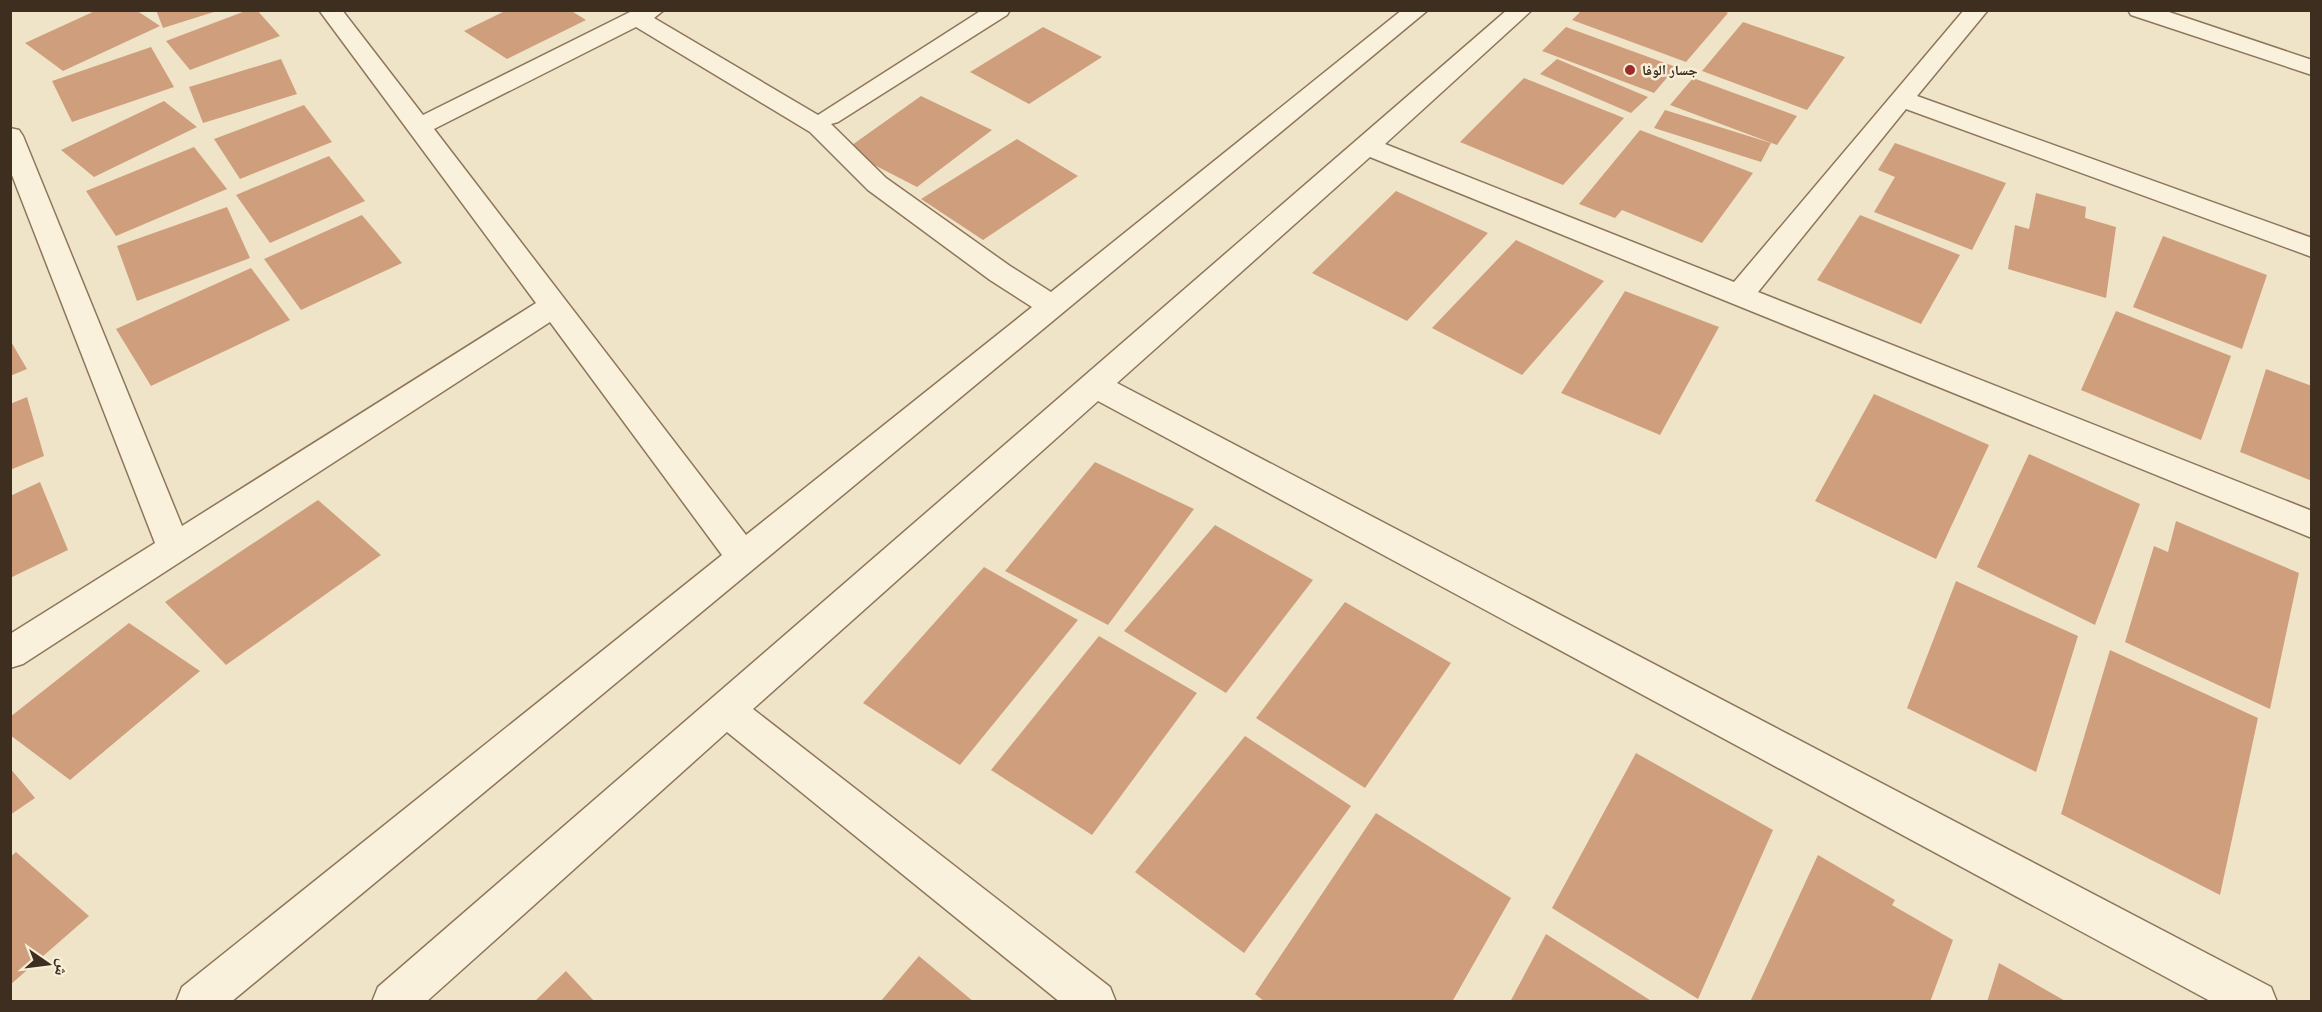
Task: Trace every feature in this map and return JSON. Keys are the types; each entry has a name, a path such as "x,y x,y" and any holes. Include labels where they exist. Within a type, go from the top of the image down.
{"street":[{"path":"330,10 743,557"},
{"path":"829,117 999,10"},
{"path":"197,1002 1417,10"},
{"path":"393,1002 1521,10"},
{"path":"1739,296 1977,10"},
{"path":"2139,10 2312,68"},
{"path":"418,127 645,14 819,127 878,184 1000,273 1053,306"},
{"path":"1901,99 2312,248"},
{"path":"10,136 174,549"},
{"path":"1366,146 2312,525"},
{"path":"10,653 553,306"},
{"path":"1094,386 2256,1002"},
{"path":"725,710 1095,1002"}],"building":[{"path":"97,10 136,10 160,26 63,71 25,43"},
{"path":"156,10 217,10 217,11 163,28"},
{"path":"248,10 257,10 280,36 190,70 166,41"},
{"path":"507,10 570,10 586,20 507,59 464,31"},
{"path":"1582,10 1722,10 1728,13 1686,62 1572,20"},
{"path":"1743,22 1845,57 1807,110 1702,71"},
{"path":"1043,27 1102,57 1029,104 970,72"},
{"path":"1566,27 1676,67 1654,93 1542,51"},
{"path":"151,47 174,87 72,122 52,81"},
{"path":"281,59 297,94 203,123 189,87"},
{"path":"1557,59 1648,97 1631,113 1540,74"},
{"path":"1524,78 1624,118 1563,185 1460,142"},
{"path":"1693,78 1797,116 1777,145 1670,105"},
{"path":"921,96 992,130 917,187 845,150"},
{"path":"164,101 197,127 94,177 61,150"},
{"path":"304,105 332,142 240,179 214,139"},
{"path":"1665,110 1771,143 1761,162 1654,128"},
{"path":"1640,130 1753,173 1702,243 1622,210 1615,218 1579,204"},
{"path":"1017,139 1078,176 983,240 921,199"},
{"path":"1895,143 2006,183 1972,250 1874,212 1895,177 1878,170"},
{"path":"194,147 227,189 116,236 86,191"},
{"path":"329,156 365,201 270,243 236,195"},
{"path":"1396,191 1488,233 1407,321 1312,273"},
{"path":"2036,193 2086,207 2085,218 2116,227 2106,298 2008,269 2015,225 2029,229"},
{"path":"227,207 250,258 137,301 117,246"},
{"path":"362,215 402,263 301,310 264,259"},
{"path":"1860,215 1960,255 1921,324 1817,280"},
{"path":"2163,236 2267,275 2242,349 2133,307"},
{"path":"1516,240 1604,281 1522,375 1432,328"},
{"path":"251,268 290,320 151,386 116,329"},
{"path":"1625,291 1719,327 1660,435 1561,393"},
{"path":"2116,311 2231,356 2201,440 2081,390"},
{"path":"10,340 27,369 10,376"},
{"path":"2266,369 2312,386 2312,481 2240,452"},
{"path":"1874,394 1989,445 1936,559 1815,501"},
{"path":"27,397 44,456 10,470 10,404"},
{"path":"2029,454 2140,504 2095,625 1977,567"},
{"path":"1095,462 1194,509 1108,625 1005,571"},
{"path":"40,482 68,550 10,578 10,496"},
{"path":"318,500 381,555 226,665 165,602"},
{"path":"2176,521 2299,573 2270,709 2125,642 2154,546 2168,552"},
{"path":"1215,525 1313,580 1226,693 1124,631"},
{"path":"984,567 1078,620 960,765 863,703"},
{"path":"1956,581 2078,636 2036,772 1907,708"},
{"path":"1345,602 1451,663 1365,788 1256,718"},
{"path":"129,623 200,671 70,780 10,735 10,717"},
{"path":"1099,636 1197,693 1092,835 991,770"},
{"path":"2110,650 2258,718 2220,895 2061,814"},
{"path":"1245,736 1351,806 1244,953 1135,872"},
{"path":"1636,753 1773,830 1698,999 1552,908"},
{"path":"10,768 35,798 10,815"},
{"path":"1376,813 1511,898 1452,1002 1265,1002 1255,994"},
{"path":"16,852 89,916 10,985 10,857"},
{"path":"1818,855 1895,900 1892,905 1953,940 1930,1002 1750,1002"},
{"path":"1546,934 1653,1002 1510,1002"},
{"path":"919,956 974,1002 880,1002"},
{"path":"1999,963 2067,1002 1987,1002"},
{"path":"566,971 595,1002 534,1002"}],"place":[{"name":"جسار الوفا","path":"1630,70"}]}
